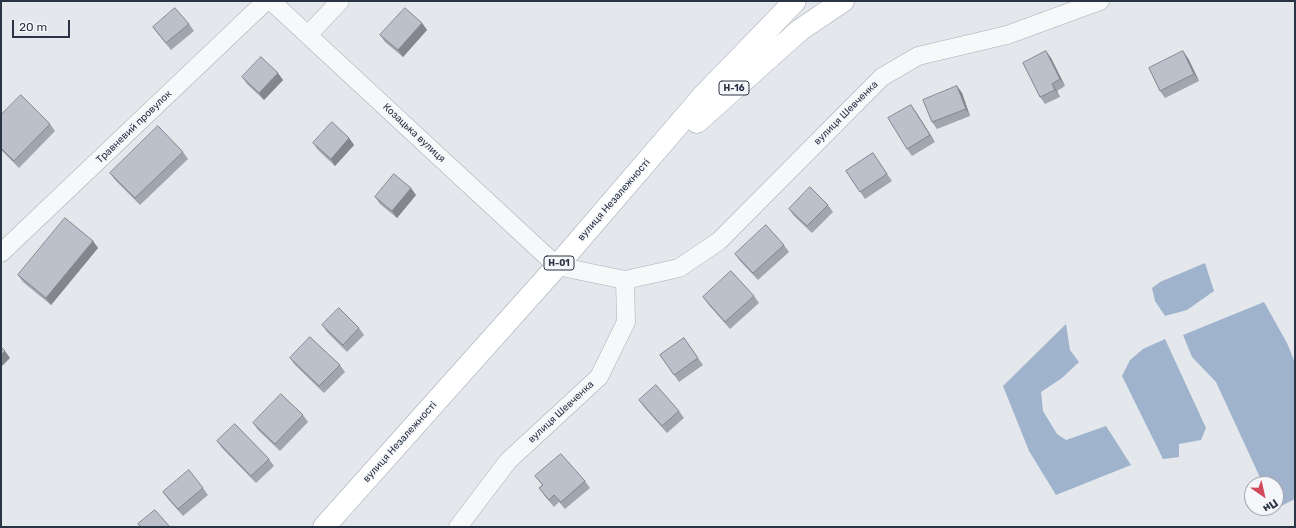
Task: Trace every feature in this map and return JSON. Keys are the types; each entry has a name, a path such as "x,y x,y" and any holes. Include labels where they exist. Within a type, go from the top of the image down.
{"main road":[{"name":"вулиця Незалежності","path":"324,527 557,266 703,96 795,1"},
{"name":"Н-16","path":"630,181 800,30 843,1"}],"street":[{"name":"Травневий провулок","path":"1,253 266,1"},
{"name":"Козацька вулиця","path":"271,1 557,266"},
{"path":"308,36 340,1"},
{"name":"вулиця Шевченка","path":"557,266 625,280 679,268 719,240 882,77 918,56 1007,35 1100,1"},
{"name":"вулиця Шевченка","path":"458,527 508,461 599,377 626,322 625,280"}],"water":[{"path":"1205,263 1214,291 1187,310 1165,316 1155,301 1152,288 1160,282"},
{"path":"1264,302 1287,343 1295,363 1295,499 1284,504 1284,476 1259,476 1216,382 1192,357 1183,335"},
{"path":"1066,324 1070,350 1079,362 1062,378 1041,392 1043,411 1057,434 1066,440 1106,426 1131,465 1056,495 1029,451 1003,386"},
{"path":"1165,339 1206,428 1201,440 1179,444 1179,457 1163,459 1122,376 1130,360 1143,349"}],"building":[{"path":"175,8 189,24 166,43 153,27"},
{"path":"405,8 422,23 398,50 380,35"},
{"path":"1046,51 1060,79 1052,84 1055,90 1040,97 1023,63"},
{"path":"1183,51 1194,74 1160,91 1149,68"},
{"path":"261,57 278,73 259,93 242,77"},
{"path":"957,86 966,109 932,122 923,100"},
{"path":"21,95 50,124 14,161 1,148 1,115"},
{"path":"911,105 930,135 907,149 888,118"},
{"path":"332,122 349,138 331,159 313,143"},
{"path":"158,126 183,152 135,198 110,173"},
{"path":"873,153 887,174 860,192 846,171"},
{"path":"394,174 411,188 392,211 375,197"},
{"path":"810,187 828,205 807,226 789,209"},
{"path":"65,218 93,241 46,298 18,275"},
{"path":"766,225 784,245 753,273 735,254"},
{"path":"731,271 754,296 725,322 703,297"},
{"path":"339,308 359,328 343,345 322,325"},
{"path":"310,337 340,365 319,386 290,358"},
{"path":"684,338 698,358 674,375 660,355"},
{"path":"1,347 5,351 1,355"},
{"path":"656,385 679,411 662,426 639,400"},
{"path":"281,394 303,415 275,444 253,423"},
{"path":"235,424 269,459 251,476 217,441"},
{"path":"561,454 585,481 561,502 554,495 549,500 539,488 543,485 535,476"},
{"path":"189,470 203,488 178,509 163,492"},
{"path":"155,510 170,527 141,527 138,524"}]}
